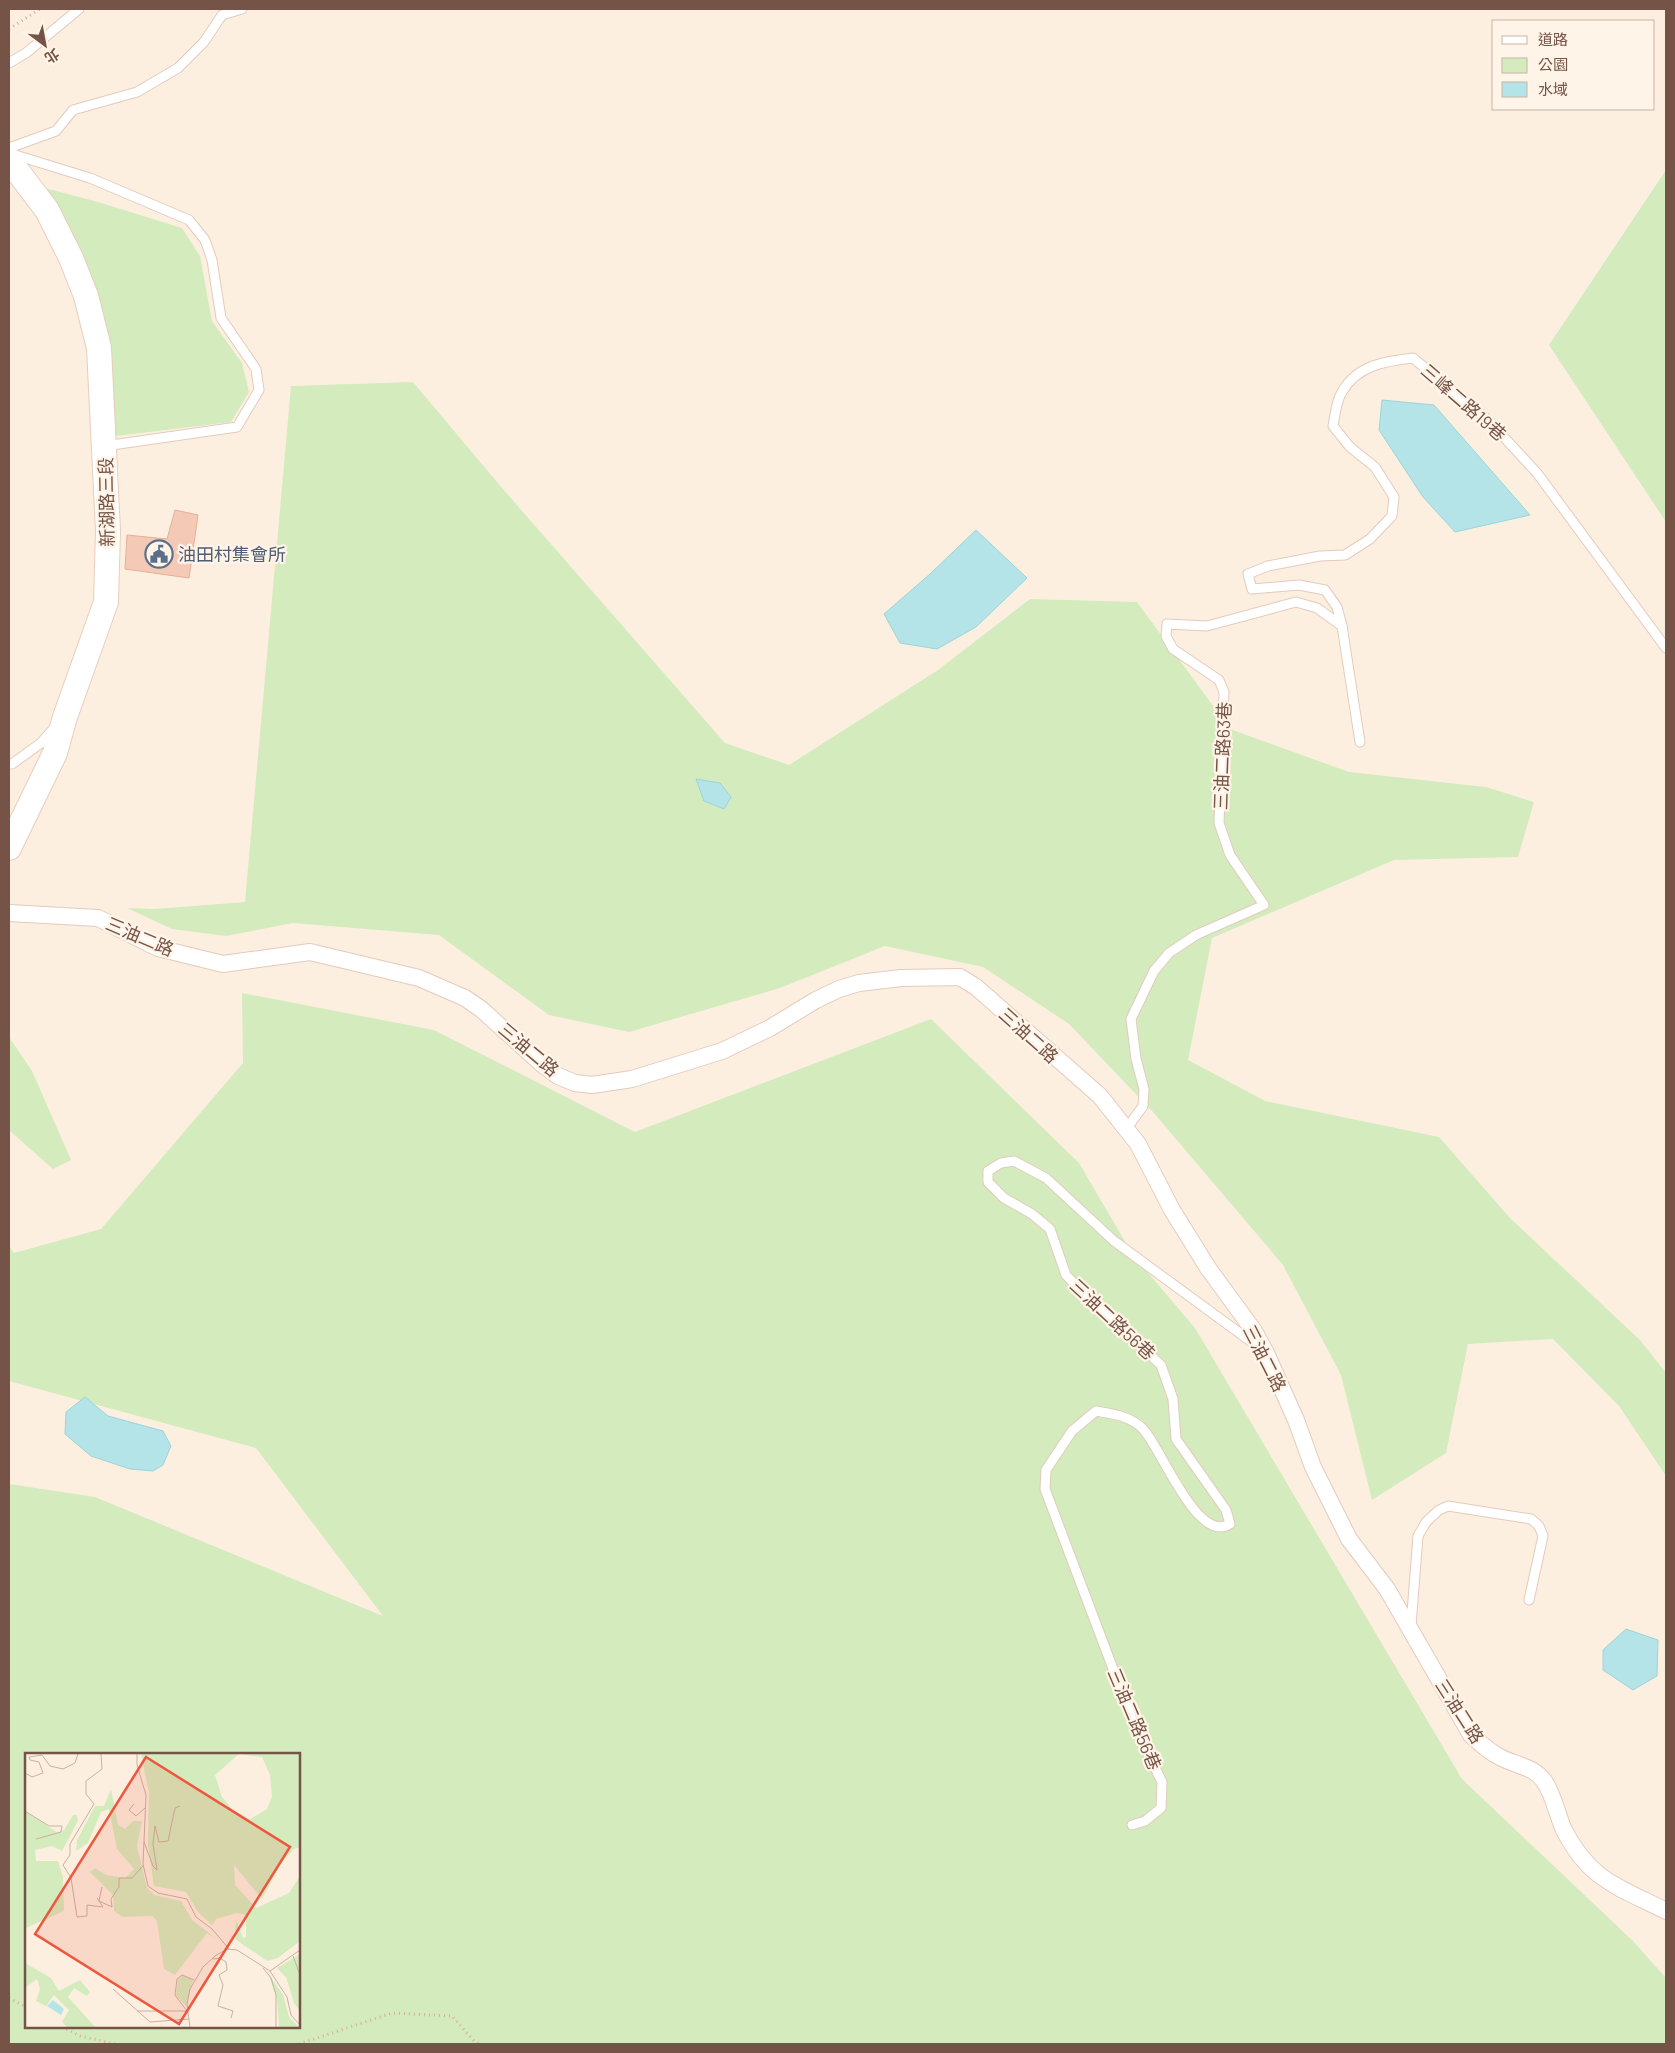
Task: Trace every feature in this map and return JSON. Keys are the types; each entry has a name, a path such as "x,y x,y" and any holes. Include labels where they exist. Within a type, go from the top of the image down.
{"street":[{"name":"新湖路三段","path":"9,160 47,210 71,258 86,296 99,348 108,531 106,602 65,717 55,753 9,848"},
{"name":"三油二路","path":"9,913 98,918 158,948 223,964 310,952 419,978 465,998 481,1009 558,1076 575,1083 592,1085 632,1079 722,1051 770,1028 831,993 859,983 901,978 960,977 976,987 1100,1096 1127,1128 1147,1160 1172,1210 1208,1268 1254,1331 1296,1420 1313,1467 1349,1540 1386,1589 1411,1628 1471,1735 1484,1748 1500,1757 1533,1770 1544,1781 1565,1832 1588,1866 1604,1880 1666,1911"}],"lane":[{"path":"9,63 26,53 79,9"},
{"path":"9,148 56,131 73,110 137,92 178,68 204,42 222,15 242,9"},
{"path":"9,153 90,178 189,220 205,240 212,260 221,318 256,369 259,390 237,427 105,446"},
{"name":"三峰二路19巷","path":"1342,626 1337,606 1325,590 1300,585 1252,589 1248,574 1268,566 1320,556 1344,555 1370,539 1392,516 1394,497 1376,467 1350,447 1333,426 1341,392 1358,374 1380,362 1413,358 1488,420 1537,473 1666,648"},
{"name":"三油二路63巷","path":"1127,1128 1143,1106 1144,1089 1136,1059 1131,1019 1154,971 1169,953 1196,935 1264,905 1230,855 1219,823 1224,692 1219,680 1186,660 1173,649 1166,636 1167,624 1207,626 1296,602 1317,608 1342,626"},
{"path":"1342,626 1360,742"},
{"path":"9,764 12,764 41,743 65,717"},
{"name":"三油二路56巷","path":"1132,1825 1145,1821 1161,1808 1162,1782 1135,1727 1045,1489 1046,1470 1072,1431 1096,1411 1120,1414 1143,1429 1196,1513 1211,1526 1226,1527 1230,1524 1226,1510 1176,1438 1173,1399 1161,1365 1066,1275 1050,1229 1032,1214 1004,1198 988,1182 988,1171 1001,1163 1014,1161 1046,1178 1114,1241 1266,1353"},
{"path":"1411,1628 1418,1536 1426,1522 1439,1510 1448,1506 1531,1519 1539,1526 1543,1536 1529,1600"}],"path":[{"path":"9,29 40,9"},
{"path":"9,1998 25,2007"},
{"path":"299,2044 392,2013 452,2016 474,2041 480,2044"},
{"path":"64,2028 80,2036 116,2044"}],"green space":[{"path":"1666,170 1666,522 1549,345"},
{"path":"45,188 182,228 200,256 212,321 242,363 249,392 231,422 116,436 111,348 90,278"},
{"path":"413,382 502,488 725,743 789,765 938,670 1030,599 1137,602 1230,729 1349,772 1486,787 1534,802 1518,857 1394,860 1212,938 1188,1060 1265,1101 1439,1137 1510,1218 1640,1340 1666,1373 1666,1476 1619,1406 1553,1339 1468,1344 1446,1453 1372,1500 1341,1375 1283,1265 1153,1112 1069,1024 983,967 885,946 780,988 629,1032 549,1015 439,935 293,923 226,936 172,929 127,908 155,909 245,902 291,386"},
{"path":"242,993 434,1030 635,1132 931,1019 1079,1163 1133,1255 1195,1328 1462,1779 1633,1941 1666,1978 1666,2044 9,2044 9,1484 95,1497 383,1616 256,1448 9,1381 9,1246 14,1253 101,1229 243,1063"},
{"path":"9,1037 32,1071 71,1160 53,1169 9,1130"}],"water":[{"path":"1382,400 1434,405 1530,515 1455,532 1423,497 1379,430"},
{"path":"976,530 1027,578 976,627 937,649 900,643 884,614"},
{"path":"696,779 720,783 731,797 724,809 704,801"},
{"path":"85,1397 108,1416 163,1431 171,1446 163,1465 153,1471 130,1469 91,1456 65,1434 66,1412"},
{"path":"1626,1629 1658,1640 1657,1676 1633,1690 1603,1670 1603,1650"}],"building":[{"name":"油田村集會所","path":"175,510 198,515 189,578 125,569 127,535 167,539"}],"place":[{"name":"油田村集會所","path":"159,554"}]}
